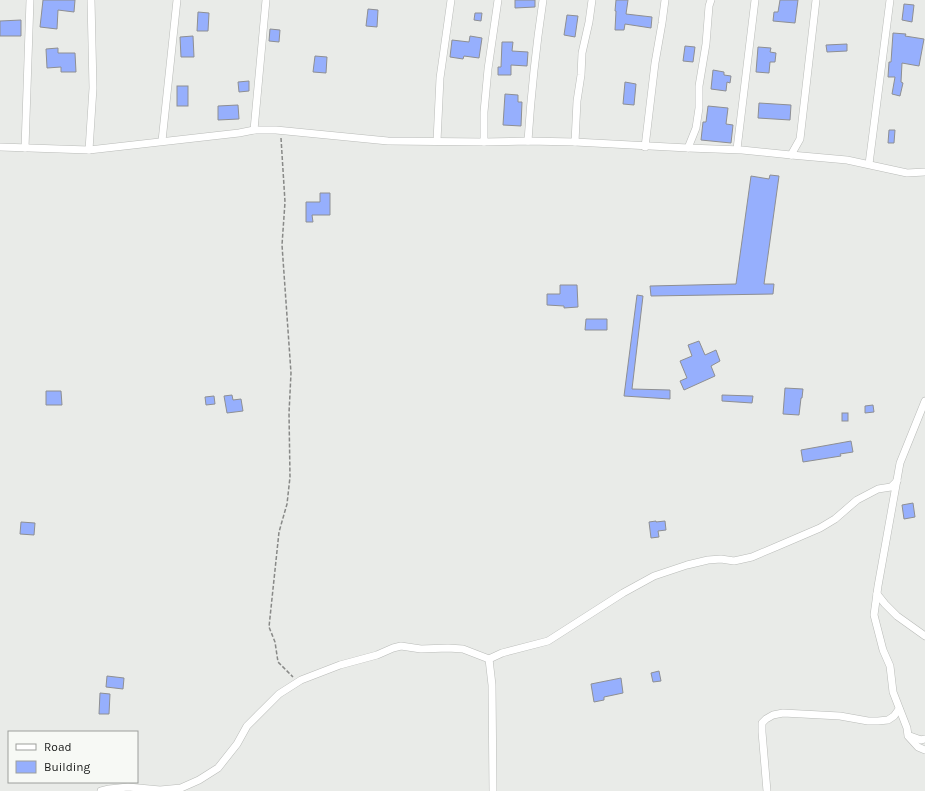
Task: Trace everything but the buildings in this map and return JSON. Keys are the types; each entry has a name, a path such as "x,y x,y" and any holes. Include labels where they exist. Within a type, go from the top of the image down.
{"street":[{"path":"25,148 30,0"},
{"path":"89,150 93,88 91,0"},
{"path":"162,141 177,0"},
{"path":"254,130 266,0"},
{"path":"437,141 440,78 451,0"},
{"path":"484,142 484,112 488,69 498,0"},
{"path":"528,140 543,0"},
{"path":"575,142 577,101 581,75 582,53 592,0"},
{"path":"645,147 655,63 665,0"},
{"path":"688,148 696,128 699,108 699,86 711,0"},
{"path":"737,150 755,0"},
{"path":"791,155 800,139 816,0"},
{"path":"869,164 890,0"},
{"path":"0,147 89,150 240,133 254,130 281,131 388,141 484,142 528,140 645,147 737,150 847,160 907,173 925,172"},
{"path":"925,401 922,418 900,463 874,615 883,650 890,666 893,692 907,728 908,736 918,748 925,750"},
{"path":"101,791 128,787 160,790 181,788 199,780 218,768 237,744 246,726 279,694 298,682 340,665 377,655 401,646 421,649 463,649 489,659 502,653 548,641 622,593 654,576 688,564 708,560 721,559 734,561 752,557 820,528 835,519 857,500 878,489 891,487 897,481"},
{"path":"877,594 897,616 925,636"},
{"path":"489,659 492,685 493,791"},
{"path":"767,791 762,732 762,723 766,719 773,715 783,713 840,716 868,721 878,721 888,720 894,716 899,709"},
{"path":"908,736 921,740 925,739"}],"path":[{"path":"281,131 285,202 282,245 291,373 289,413 290,477 287,504 279,532 269,627 275,642 278,662 298,682"}]}
